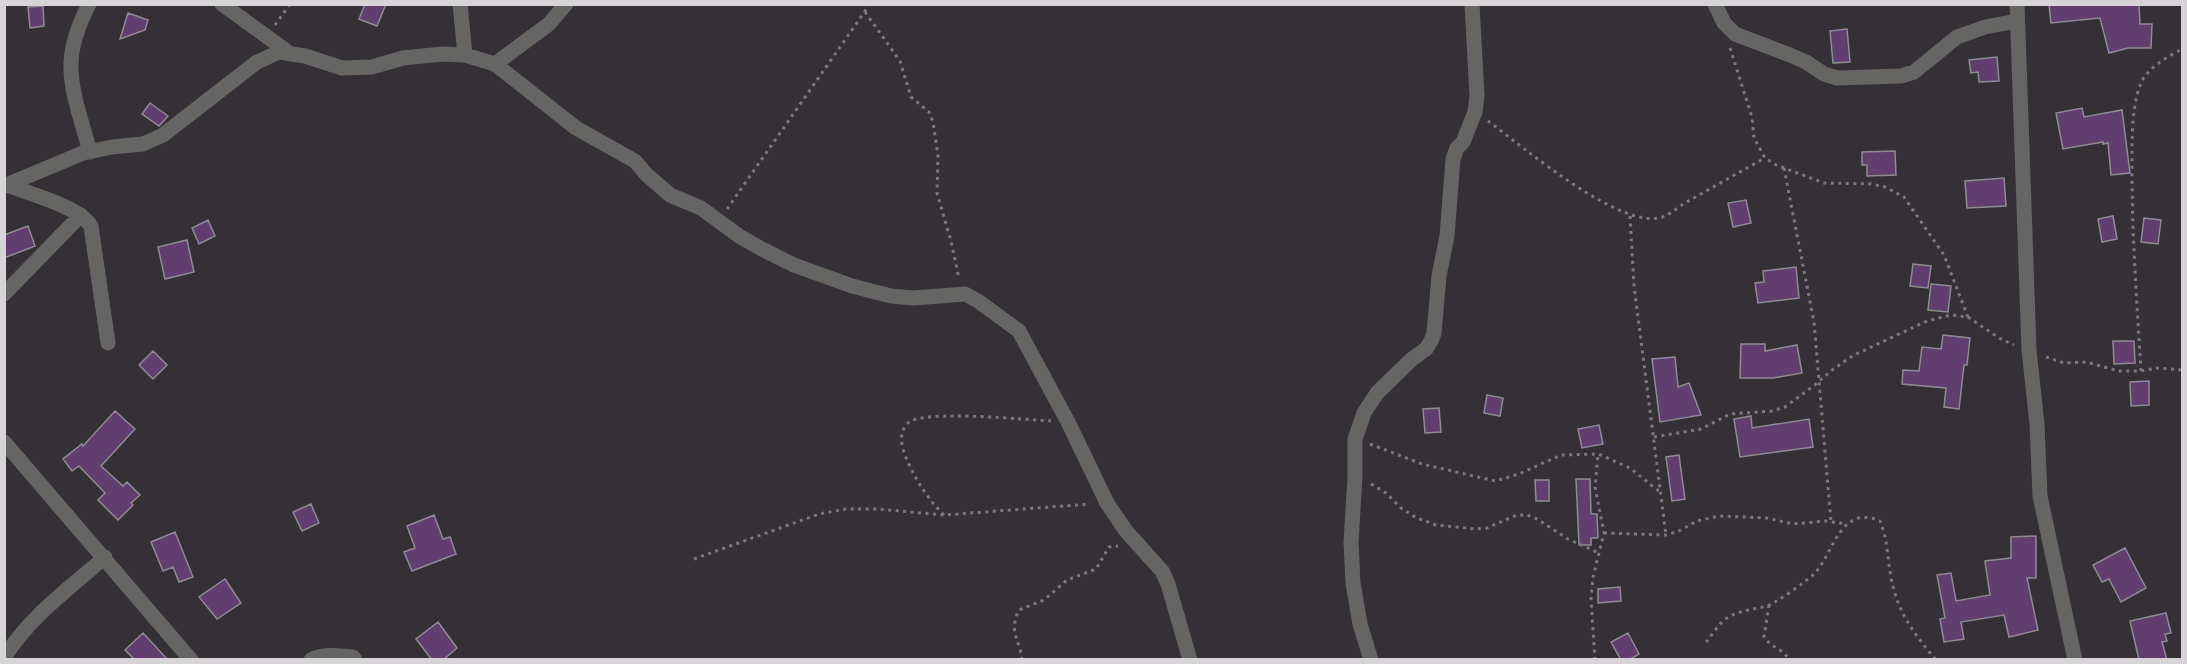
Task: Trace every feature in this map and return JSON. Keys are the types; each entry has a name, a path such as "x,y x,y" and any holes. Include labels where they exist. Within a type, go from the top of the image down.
{"street":[{"path":"89,4 74,42 71,78 90,152"},
{"path":"222,4 288,52"},
{"path":"460,4 465,55"},
{"path":"495,64 549,24 566,4"},
{"path":"1371,660 1360,624 1353,583 1351,542 1355,439 1364,413 1377,393 1412,359 1426,349 1434,333 1439,276 1447,236 1453,159 1457,148 1463,142 1475,112 1478,79 1472,4"},
{"path":"1714,4 1724,23 1735,34 1806,62 1824,74 1837,78 1901,76 1914,72 1957,37 1985,27 2018,21"},
{"path":"2017,4 2029,350 2037,424 2040,496 2075,660"},
{"path":"6,186 90,152 144,144 163,135 257,62 279,52 288,52 342,68 372,67 403,58 443,54 465,55 495,64 576,128 635,161 670,195 701,208 739,236 760,248 794,265 852,286 891,296 914,298 965,294 1019,331 1068,422 1107,503 1126,531 1162,571 1168,584 1190,660"},
{"path":"6,186 81,215 91,225 108,343"},
{"path":"4,294 81,215"},
{"path":"4,442 191,660"},
{"path":"4,658 12,645 38,616 105,557"},
{"path":"311,660 329,655 353,657 355,660"}],"path":[{"path":"267,37 290,4"},
{"path":"719,220 870,4"},
{"path":"865,12 900,61 911,97 929,112 933,122 938,156 937,193 951,241 960,284 965,294"},
{"path":"1724,23 1729,47 1752,117 1754,138 1765,158 1824,183 1872,184 1885,187 1904,197 1944,255 1968,317"},
{"path":"2140,371 2132,211 2132,138 2137,98 2146,74 2182,49"},
{"path":"1475,112 1549,168 1605,203 1630,216 1644,219 1665,216 1765,158"},
{"path":"1784,168 1814,322 1831,522"},
{"path":"1630,216 1634,286 1666,535"},
{"path":"1654,437 1701,429 1730,414 1772,411 1785,407 1854,355 1927,321 1951,315 1968,317 1999,339 2064,363 2086,362 2119,371 2157,368 2182,370"},
{"path":"944,515 917,482 904,453 901,436 908,423 919,418 963,416 1068,422"},
{"path":"1355,439 1422,464 1480,480 1495,481 1519,474 1561,455 1598,454 1630,468 1660,492"},
{"path":"1595,660 1591,599 1593,577 1604,533 1595,487 1598,454"},
{"path":"1355,477 1379,488 1402,509 1417,518 1436,525 1487,528 1517,515 1527,515 1599,553"},
{"path":"694,559 819,514 846,509 878,509 944,515 1107,503"},
{"path":"1604,533 1666,535 1697,521 1719,516 1767,518 1793,524 1831,522 1847,524"},
{"path":"1707,642 1724,619 1734,613 1769,605 1813,575 1824,562 1832,543 1847,524 1860,518 1870,517 1880,521 1884,531 1893,586 1906,620 1936,660"},
{"path":"1022,660 1013,631 1019,610 1044,600 1067,580 1096,569 1109,547 1137,543"},
{"path":"1769,605 1764,637 1789,660"}],"building":[{"path":"365,4 386,4 377,26 359,19"},
{"path":"2049,4 2139,4 2140,24 2152,24 2151,48 2128,48 2109,53 2100,18 2051,23"},
{"path":"43,6 44,26 30,28 28,7"},
{"path":"128,13 148,20 145,30 120,39"},
{"path":"1847,29 1850,62 1833,63 1830,31"},
{"path":"1997,57 1999,81 1979,82 1978,72 1971,73 1969,60"},
{"path":"150,103 168,116 159,126 142,114"},
{"path":"2082,108 2084,117 2122,110 2130,173 2111,175 2108,143 2063,149 2056,113"},
{"path":"1895,151 1896,175 1867,176 1867,165 1862,165 1862,152"},
{"path":"2004,178 2006,206 1967,208 1965,181"},
{"path":"1746,200 1751,223 1733,227 1728,203"},
{"path":"2113,216 2117,239 2102,242 2098,219"},
{"path":"2144,218 2161,220 2158,244 2141,242"},
{"path":"208,220 215,236 199,244 192,228"},
{"path":"28,226 35,246 4,258 4,235"},
{"path":"187,240 194,272 165,279 158,247"},
{"path":"1913,264 1931,266 1928,288 1910,286"},
{"path":"1796,267 1799,298 1758,303 1755,283 1764,282 1763,271"},
{"path":"1931,284 1951,286 1948,312 1928,310"},
{"path":"1943,335 1970,338 1959,409 1944,407 1946,388 1902,384 1903,370 1919,371 1922,347 1941,349"},
{"path":"2113,341 2134,341 2135,363 2114,364"},
{"path":"1741,344 1765,344 1765,351 1797,345 1802,373 1773,378 1740,378"},
{"path":"153,351 167,365 153,379 139,365"},
{"path":"1675,357 1678,387 1689,383 1701,415 1660,422 1652,359"},
{"path":"2149,381 2149,405 2131,406 2130,382"},
{"path":"1487,395 1503,398 1500,416 1484,413"},
{"path":"1439,408 1441,432 1425,433 1423,409"},
{"path":"115,411 135,429 101,466 123,486 127,482 140,495 118,520 98,500 105,493 79,466 72,471 63,459 82,444 83,446"},
{"path":"1751,416 1752,428 1809,419 1813,447 1740,457 1734,419"},
{"path":"1599,425 1603,444 1582,448 1578,429"},
{"path":"1679,455 1685,499 1672,501 1666,457"},
{"path":"1576,479 1590,479 1591,514 1597,514 1598,538 1591,538 1591,545 1579,545"},
{"path":"1535,480 1549,480 1549,501 1536,501"},
{"path":"311,504 319,523 302,531 293,512"},
{"path":"434,515 443,539 450,537 456,554 412,571 404,552 415,548 407,526"},
{"path":"175,532 193,577 179,582 173,567 163,571 151,542"},
{"path":"2036,536 2036,578 2027,578 2038,630 2009,637 2004,615 1961,622 1964,639 1944,642 1940,619 1945,618 1937,575 1951,573 1956,601 1990,595 1985,561 2011,558 2011,537"},
{"path":"2125,548 2146,588 2121,602 2109,579 2102,582 2093,565"},
{"path":"225,579 241,603 217,619 199,597"},
{"path":"1620,587 1621,601 1598,603 1598,589"},
{"path":"2166,613 2171,633 2165,634 2167,641 2162,642 2167,660 2139,660 2130,621"},
{"path":"438,622 457,648 443,660 432,660 416,639"},
{"path":"143,633 168,660 135,660 125,650"},
{"path":"1628,633 1639,654 1629,660 1621,660 1611,642"}]}
